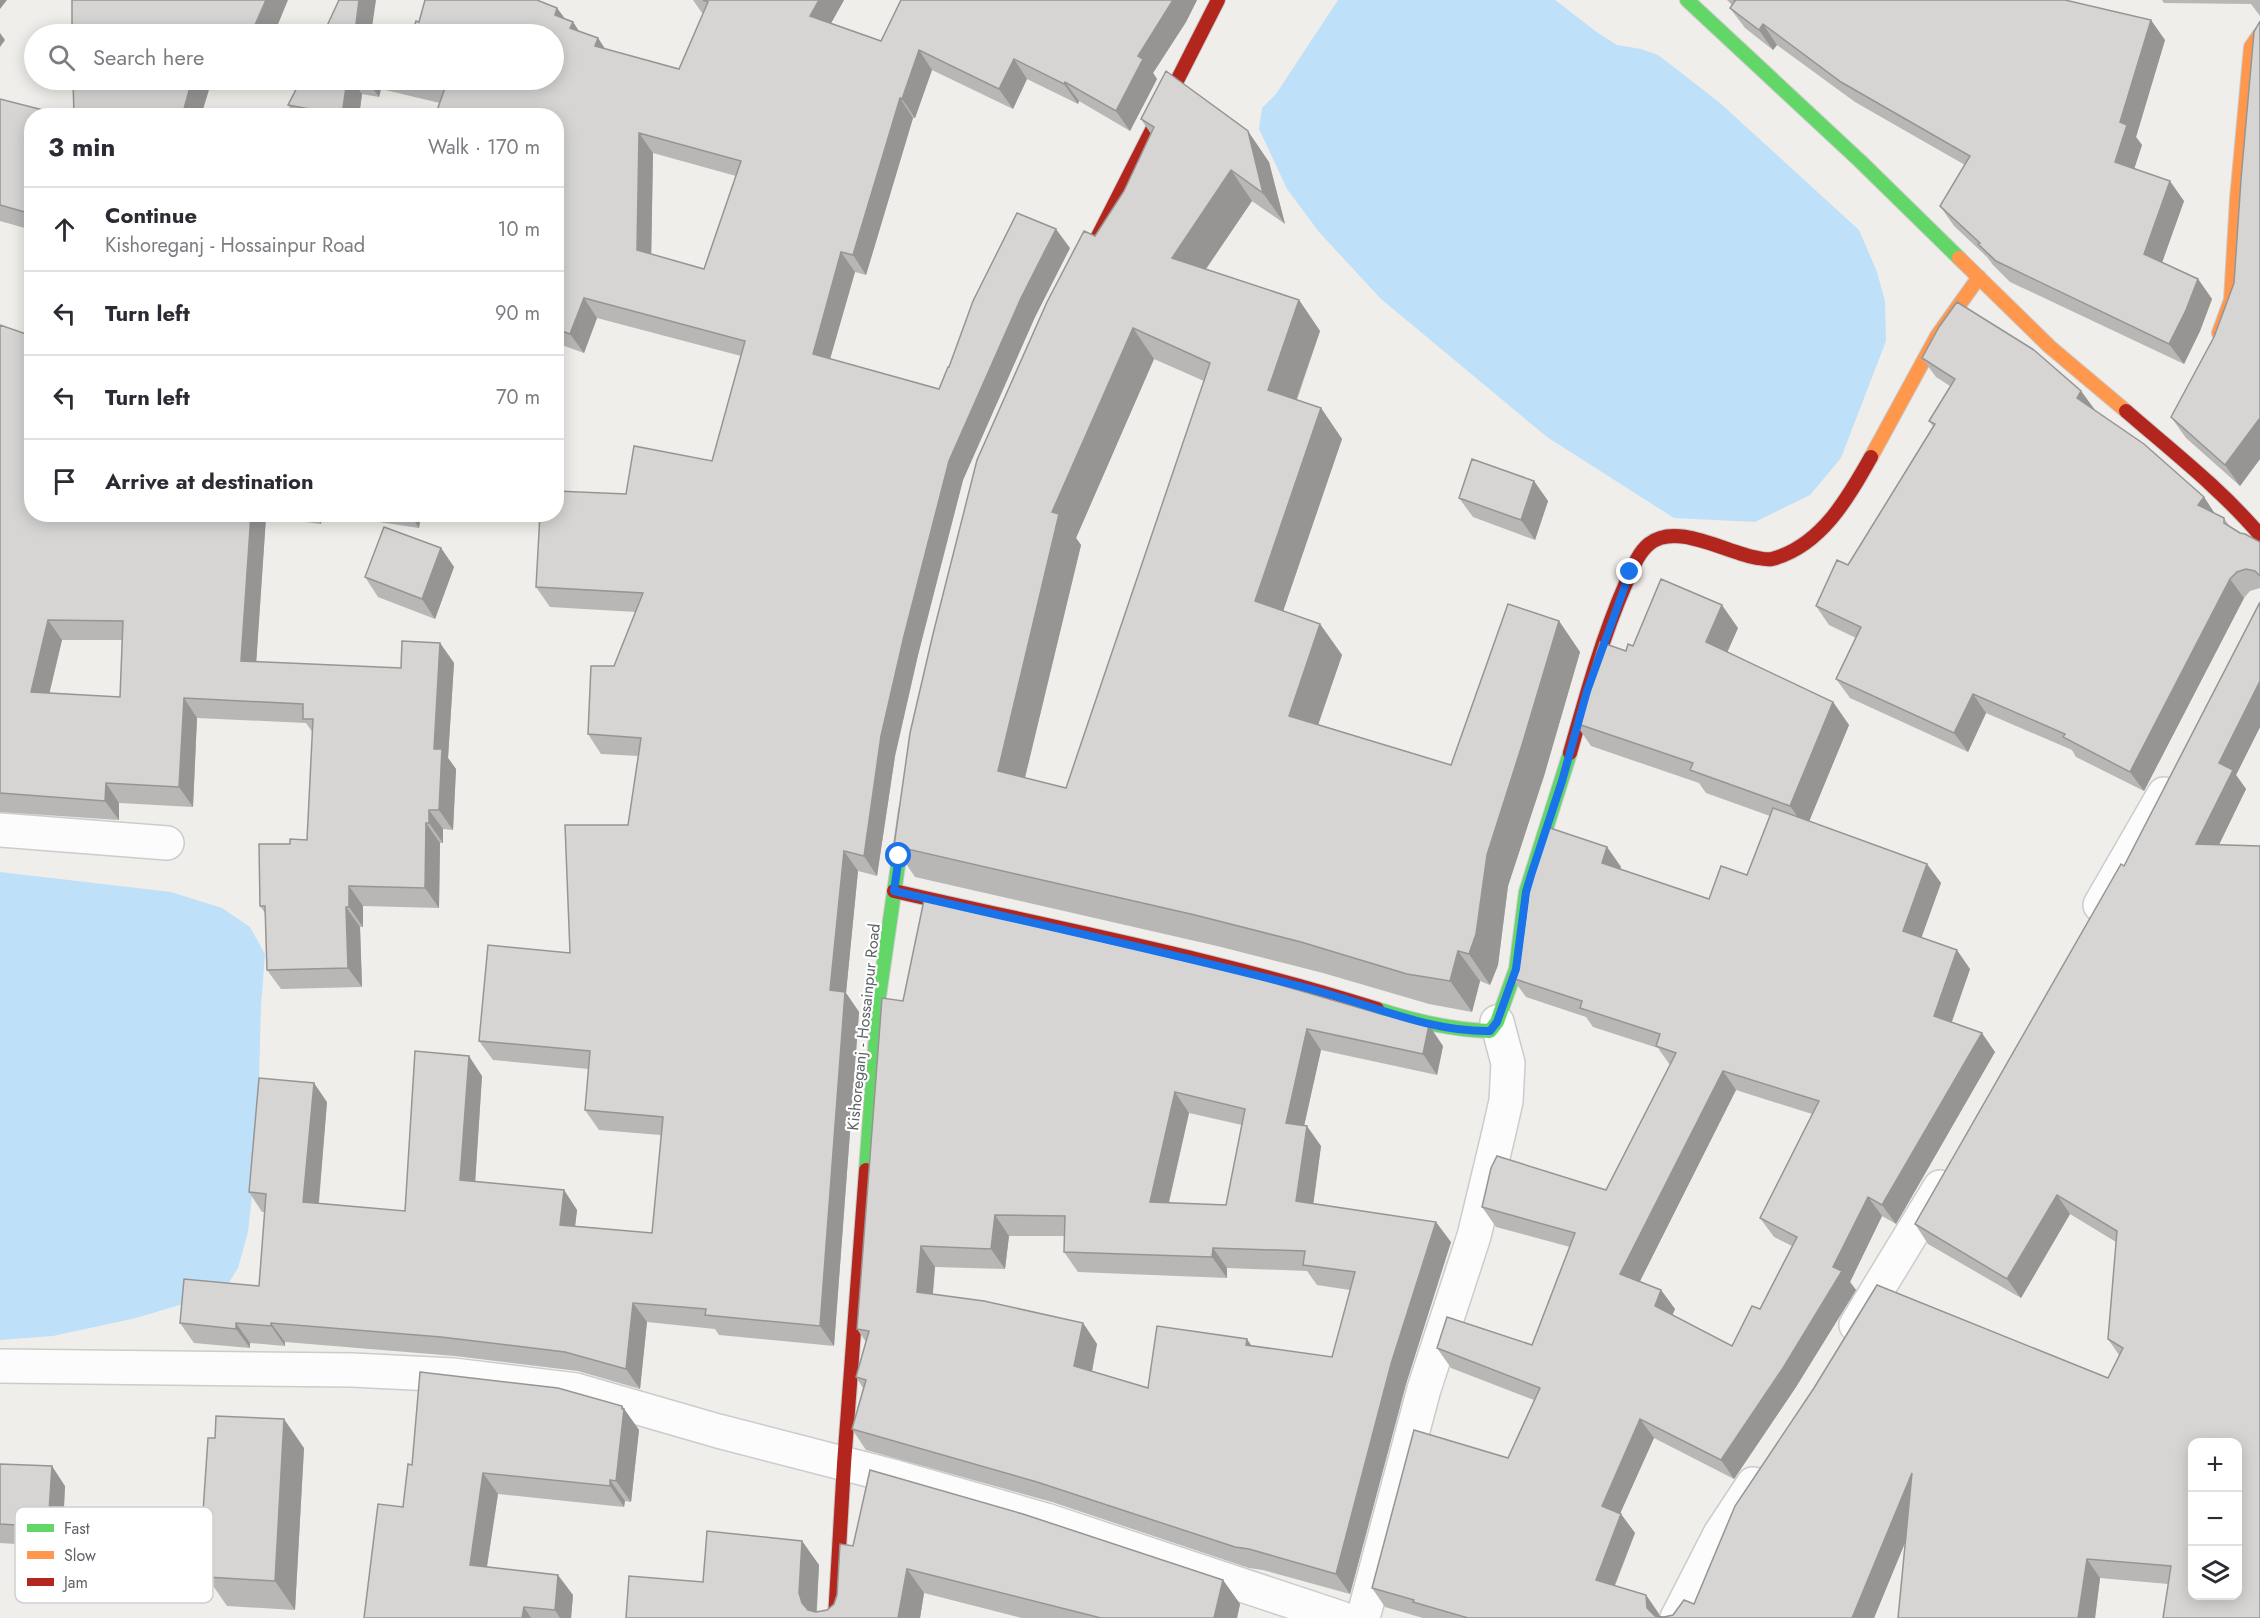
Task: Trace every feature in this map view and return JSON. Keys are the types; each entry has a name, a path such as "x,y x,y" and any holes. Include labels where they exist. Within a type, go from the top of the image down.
{"street":[{"path":"1084,262 1218,0"},
{"path":"1687,0 1860,161 2050,347 2236,508 2260,535"},
{"path":"2214,348 2228,315 2231,300 2236,199 2252,47 2260,34"},
{"path":"894,891 1018,918 1318,991 1434,1025 1473,1031 1490,1031 1497,1022 1516,969 1526,892 1562,781 1587,691 1616,606 1636,561 1648,545 1656,540 1672,537 1688,536 1744,556 1770,560 1803,545 1828,524 1858,482 1937,336 1979,277"},
{"path":"2163,444 2172,426"},
{"path":"2084,933 2177,768"},
{"name":"Kishoreganj - Hossainpur Road","path":"835,1618 844,1464 879,996 908,792"},
{"path":"0,830 167,843"},
{"path":"1363,1618 1424,1389 1474,1236 1506,1101 1508,1063 1497,1022"},
{"path":"1843,1346 1925,1213 1954,1161"},
{"path":"0,1366 329,1370 453,1375 576,1390 844,1464 896,1476 1046,1520 1341,1618"},
{"path":"1677,1618 1720,1534 1772,1456"}],"water":[{"path":"1338,0 1555,0 1617,45 1641,49 1658,55 1720,103 1859,230 1877,272 1885,301 1886,341 1841,458 1810,495 1755,522 1674,518 1547,437 1381,299 1319,232 1287,189 1259,129 1262,108 1276,94"},
{"path":"0,872 171,892 222,908 250,927 265,954 261,1006 257,1151 248,1232 238,1268 226,1287 183,1304 136,1318 53,1336 0,1340"}],"building":[{"path":"72,0 266,0 255,24 72,24"},
{"path":"339,0 359,0 356,24 328,24"},
{"path":"425,0 537,0 557,8 555,15 573,22 570,28 598,38 595,46 679,69 708,2 703,0 819,0 810,16 881,41 901,0 1173,0 1138,56 1143,59 1116,111 1065,82 1064,84 1014,59 999,89 919,50 902,99 900,98 853,255 841,252 813,354 939,389 973,301 1017,213 1056,229 1021,298 949,461 881,736 864,856 844,851 830,990 845,992 820,1326 705,1315 706,1309 633,1303 626,1369 565,1352 441,1337 271,1323 271,1326 236,1323 236,1329 180,1323 184,1279 259,1286 266,1194 249,1192 259,1078 314,1083 303,1202 405,1211 415,1051 469,1056 460,1180 564,1190 560,1225 652,1233 663,1117 585,1110 590,1051 479,1041 488,945 570,953 565,825 628,825 641,738 588,734 591,666 614,666 643,593 536,587 540,522 564,522 564,491 626,494 634,446 712,461 745,341 584,298 570,334 564,332 564,108 438,108 444,90 564,90 564,24 415,24 416,21 419,22","holes":["639,133 741,161 704,269 637,250"]},
{"path":"1734,0 2065,0 2151,20 2120,122 2127,125 2115,162 2170,181 2144,254 2198,279 2169,344 1996,261 1940,206 1970,156 1841,82 1763,24 1759,30 1730,8"},
{"path":"2260,21 2260,418 2225,465 2171,417 2214,337 2234,283 2254,32"},
{"path":"1166,71 1248,131 1263,193 1231,170 1172,258 1299,300 1268,390 1321,408 1255,601 1320,624 1289,716 1451,765 1508,604 1559,621 1487,855 1476,934 1469,954 1458,951 1450,981 1407,974 1301,942 1195,915 894,846 910,733 977,460 1047,302 1084,231 1095,236 1124,191 1154,127 1141,119","holes":["1133,328 1210,363 1066,788 998,771 1059,514 1052,512"]},
{"path":"73,90 189,90 184,108 74,108"},
{"path":"296,90 346,90 343,108 304,108 288,105"},
{"path":"0,99 35,108 24,108 24,212 0,205"},
{"path":"1957,302 2034,350 2081,391 2077,398 2144,444 2204,497 2198,505 2224,518 2224,523 2240,533 2260,542 2260,576 2255,571 2246,569 2237,572 2230,579 2130,772 2063,737 2065,734 1973,694 1954,733 1836,679 1861,627 1816,606 1837,560 1848,565 1935,424 1929,421 1955,379 1922,358 1939,327"},
{"path":"0,325 24,333 24,522 250,522 241,661 401,668 402,641 440,643 434,749 442,749 439,810 429,810 429,823 426,823 425,888 349,886 349,907 346,907 348,968 267,970 265,906 260,906 259,844 290,844 290,839 307,840 313,719 303,719 303,704 184,698 179,787 106,783 105,801 0,793","holes":["48,620 123,621 120,697 31,692"]},
{"path":"1472,459 1534,481 1521,520 1459,498"},
{"path":"384,527 441,548 422,599 365,577"},
{"path":"1661,579 1722,605 1706,642 1833,702 1790,806 1690,770 1693,763 1575,723 1600,642 1626,651 1628,644 1633,646"},
{"path":"2260,602 2260,681 2219,763 2233,770 2196,844 2260,846 2260,1618 2163,1618 2171,1566 2087,1559 2078,1618 1898,1618 1912,1473 1852,1618 1468,1618 1372,1588 1414,1430 1508,1458 1540,1388 1437,1348 1447,1317 1532,1345 1575,1233 1482,1207 1491,1168 1497,1156 1606,1190 1676,1053 1656,1046 1660,1034 1580,1008 1582,1001 1512,978 1521,952 1531,877 1547,827 1607,847 1602,863 1709,899 1721,866 1747,875 1773,808 1927,864 1903,931 1957,950 1934,1016 1982,1033 1882,1205 1868,1197 1833,1267 1842,1271 1783,1368 1721,1460 1640,1419 1602,1506 1621,1514 1596,1580 1646,1595 1647,1608 1655,1616 1664,1617 1673,1615 1684,1600 1694,1604 1735,1506 1814,1388 1877,1285 2108,1378 2123,1348 2108,1339 2117,1231 2057,1195 2007,1279 1915,1224 2121,864 2124,866","holes":["1723,1071 1819,1101 1760,1218 1797,1237 1760,1309 1752,1306 1732,1346 1655,1306 1661,1290 1620,1274"]},
{"path":"924,900 1246,975 1384,1015 1429,1025 1423,1054 1307,1029 1286,1123 1307,1126 1296,1201 1436,1222 1391,1364 1336,1574 1235,1547 1037,1482 852,1429 866,1380 856,1377 869,1331 857,1329 882,998 903,1001","holes":["1175,1092 1245,1109 1226,1205 1150,1202","995,1215 1065,1216 1064,1252 1212,1257 1213,1248 1305,1251 1303,1265 1355,1272 1332,1357 1246,1345 1247,1339 1157,1326 1148,1388 1074,1366 1083,1323 984,1301 917,1292 921,1246 991,1249"]},
{"path":"420,1372 558,1388 622,1406 624,1409 616,1481 610,1480 610,1486 483,1473 470,1565 558,1575 555,1610 524,1607 522,1618 364,1618 378,1504 403,1507 408,1464 412,1465"},
{"path":"216,1416 284,1419 275,1581 213,1577 213,1507 203,1507 208,1438 215,1438"},
{"path":"0,1464 52,1466 49,1507 15,1507 15,1525 0,1524"},
{"path":"870,1470 1023,1514 1223,1580 1214,1618 1101,1618 907,1569 898,1618 626,1618 629,1576 703,1582 707,1531 802,1541 799,1593 802,1603 808,1610 816,1612 827,1610 834,1604 837,1595 840,1544 853,1546"}],"traffic: fast":[{"path":"1687,0 1860,161 1959,258"},
{"path":"1377,1009 1419,1021 1461,1029 1490,1031 1497,1022 1516,969 1526,892 1570,753"},
{"path":"866,1170 879,996 906,810"}],"traffic: slow":[{"path":"2219,333 2231,300 2237,199 2251,47 2260,34"},
{"path":"1959,258 2050,347 2126,411"},
{"path":"1871,457 1937,336 1979,277"}],"traffic: jam":[{"path":"1090,252 1218,0"},
{"path":"2126,411 2213,486 2260,535"},
{"path":"1570,753 1609,625 1638,557 1649,544 1660,538 1674,536 1688,537 1764,559 1772,559 1789,553 1819,532 1831,518 1853,488 1871,457"},
{"path":"894,891 1197,959 1377,1009"},
{"path":"835,1618 866,1170"}],"route":[{"path":"899,856 894,891 1018,918 1318,991 1434,1025 1473,1031 1490,1031 1497,1022 1516,969 1526,892 1562,781 1587,691 1630,572"}]}
